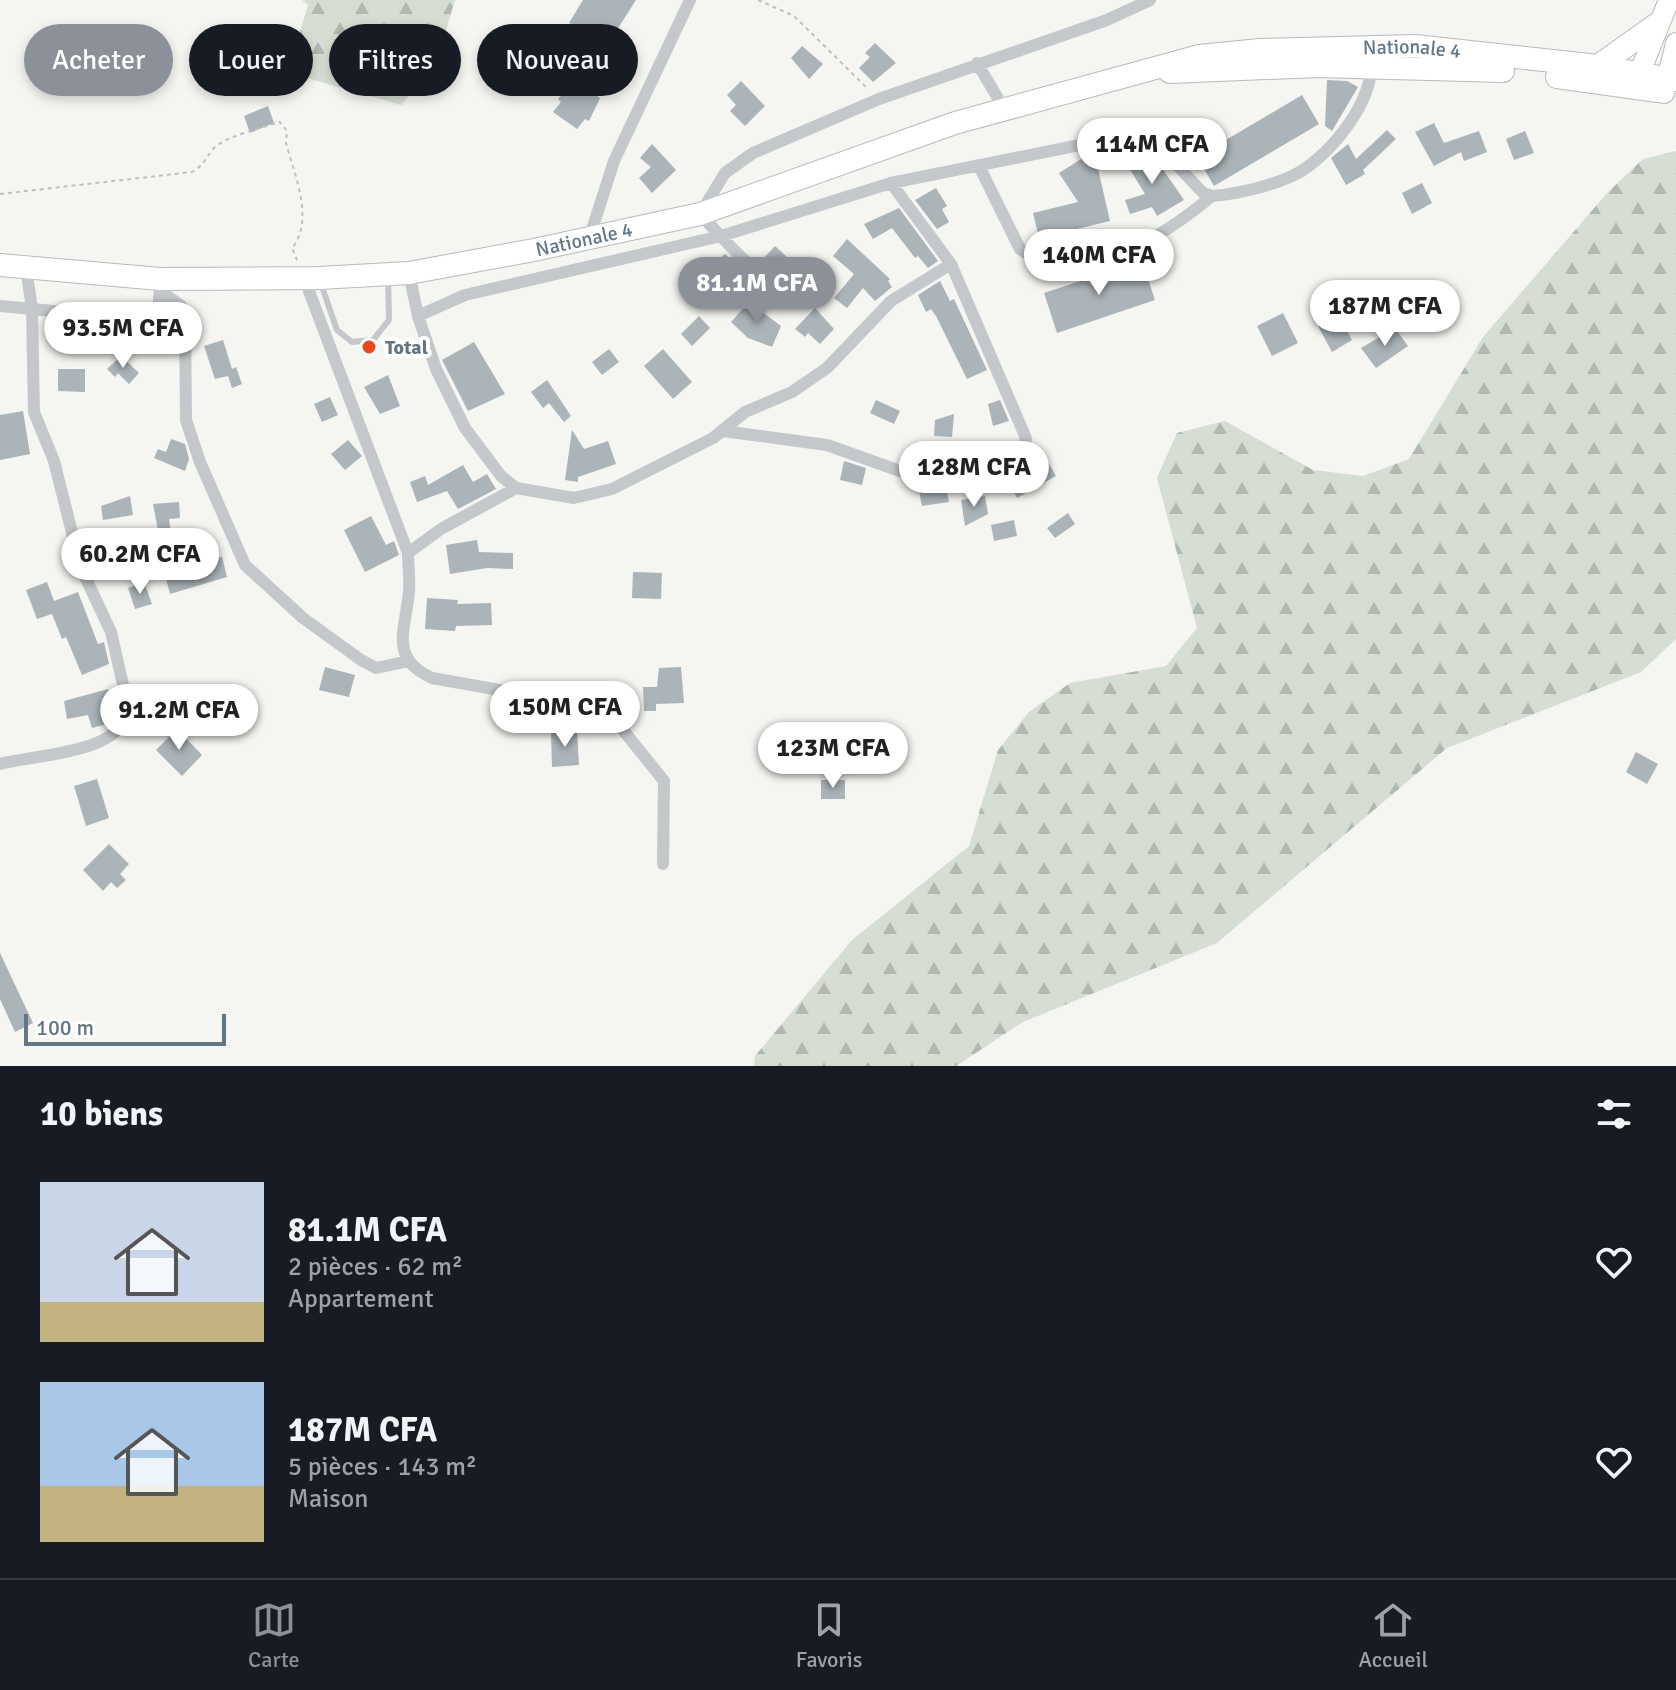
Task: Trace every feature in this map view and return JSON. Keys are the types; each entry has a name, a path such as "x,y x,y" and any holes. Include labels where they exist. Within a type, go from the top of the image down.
{"highway":[{"path":"1598,66 1666,24"},
{"name":"Nationale 4","path":"0,265 160,285 398,274 534,250 700,214 955,123 1199,56 1321,46 1415,46 1598,66 1637,80"},
{"name":"Nationale 4","path":"1149,71 1192,73 1318,66 1497,71 1637,80 1671,86"}],"main road":[{"path":"1637,80 1666,24 1671,0"},
{"path":"1671,86 1676,43"}],"street":[{"path":"590,236 614,161 690,0"},
{"path":"811,300 775,285 754,272 700,214 725,173 739,161 879,99 1107,20 1150,0"},
{"path":"977,63 1005,110"},
{"path":"979,166 1020,249 1031,257 1072,264 1133,251 1176,226 1212,196 1288,179 1301,171 1342,133 1365,103 1371,68"},
{"path":"418,316 465,295 721,236 891,183 1134,134 1150,136 1203,193 1212,196"},
{"path":"723,431 827,445 900,471 939,464 962,477 989,474 1019,458 1026,438 951,264 891,183"},
{"path":"398,274 418,316 436,369 465,428 501,476 516,488 574,498 612,489 723,431 745,412 792,392 827,368 891,301 951,264"},
{"path":"0,764 105,742 121,731 129,711 111,632 81,568 54,461 34,412 32,309 26,267"},
{"path":"312,278 408,553 409,590 402,631 403,648 413,669 432,678 594,707 613,721 664,781 663,864"},
{"path":"0,306 151,320 158,314 160,285"},
{"path":"160,285 185,314 186,420 200,462 245,565 303,618 361,660 376,668 409,661"},
{"path":"408,553 441,529 516,488"}],"lane":[{"path":"312,278 337,330 352,342 373,340 389,320 398,274"}],"path":[{"path":"758,0 794,16 879,99"},
{"path":"0,194 192,172 206,164 212,150 224,141 280,122 287,131 286,143 303,223 292,253 312,278"}],"green space":[{"path":"302,0 455,0 448,24 329,24 329,84 313,80 313,24 302,24 308,5"},
{"path":"370,96 409,96 401,105"},
{"path":"1676,151 1676,639 1641,672 1447,748 1217,943 1023,1022 956,1066 754,1066 755,1056 852,940 969,846 998,750 1029,712 1070,683 1166,666 1197,628 1157,478 1177,433 1225,421 1313,470 1363,476 1409,459 1483,337 1608,192 1643,159"}],"building":[{"path":"583,0 636,0 621,24 569,23"},
{"path":"875,43 896,63 873,82 859,68 870,57 865,53"},
{"path":"802,46 823,64 809,79 791,58"},
{"path":"1327,80 1347,81 1358,87 1332,131 1325,126"},
{"path":"741,81 765,106 745,126 730,111 736,105 727,95"},
{"path":"1302,95 1319,124 1214,186 1197,157"},
{"path":"561,96 600,98 589,121 585,119 577,129 553,112 561,102 558,99"},
{"path":"268,106 274,123 250,133 244,116"},
{"path":"1434,123 1444,143 1479,131 1487,152 1464,161 1461,152 1434,166 1415,132"},
{"path":"1387,130 1396,139 1363,170 1365,174 1346,185 1331,158 1348,144 1356,159"},
{"path":"1525,131 1534,153 1514,160 1506,139"},
{"path":"652,144 676,170 652,193 639,178 651,167 640,158"},
{"path":"1149,149 1184,200 1157,216 1152,207 1130,214 1125,200 1145,194 1126,163"},
{"path":"1094,151 1110,221 1039,238 1033,213 1078,202 1059,173"},
{"path":"1422,183 1432,203 1412,214 1402,193"},
{"path":"936,188 947,206 942,209 949,222 937,229 915,200"},
{"path":"899,208 938,261 928,268 918,256 915,258 892,228 873,239 864,224"},
{"path":"847,239 890,279 888,281 892,287 875,301 863,288 847,308 834,298 854,274 833,256"},
{"path":"775,246 787,257 779,272 760,262"},
{"path":"725,254 740,268 727,280 713,265"},
{"path":"1142,261 1155,300 1057,333 1044,293"},
{"path":"940,281 950,301 954,299 987,370 967,379 936,316 931,309 926,312 918,295"},
{"path":"749,302 781,326 772,347 748,338 731,322"},
{"path":"815,308 834,329 820,344 808,333 805,337 795,329"},
{"path":"1283,313 1298,343 1272,356 1257,326"},
{"path":"1338,315 1352,340 1332,352 1318,326"},
{"path":"699,316 710,328 692,346 681,334"},
{"path":"1395,328 1408,346 1376,368 1361,348"},
{"path":"223,340 232,369 236,367 242,384 232,388 228,376 215,379 204,346"},
{"path":"474,342 505,394 468,411 442,360"},
{"path":"609,349 619,362 602,375 592,362"},
{"path":"663,349 692,382 673,399 644,366"},
{"path":"121,356 139,373 129,384 118,373 115,377 107,369"},
{"path":"58,369 85,369 85,392 58,391"},
{"path":"388,375 400,406 380,414 364,387"},
{"path":"547,380 571,416 564,422 549,403 543,408 531,392"},
{"path":"330,397 338,415 322,422 314,404"},
{"path":"876,400 900,411 894,424 870,413"},
{"path":"1000,400 1009,421 993,426 988,404"},
{"path":"23,411 30,454 0,460 0,415"},
{"path":"954,414 952,437 934,436 935,420"},
{"path":"572,430 584,449 608,441 616,464 578,477 578,482 565,480"},
{"path":"171,439 185,444 189,459 185,471 154,458 158,449 166,452"},
{"path":"348,440 362,456 345,470 331,454"},
{"path":"1045,457 1056,476 1017,498 1007,478"},
{"path":"844,461 866,468 862,485 840,480"},
{"path":"463,465 473,482 487,474 496,489 458,509 447,491 417,502 410,482 425,476 428,485"},
{"path":"932,474 934,487 946,485 949,502 922,506 916,477"},
{"path":"130,496 133,515 103,520 101,506"},
{"path":"985,496 988,514 965,526 961,500"},
{"path":"179,502 180,518 169,519 172,539 160,541 153,504"},
{"path":"1068,513 1075,524 1055,538 1047,528"},
{"path":"371,516 386,545 394,541 399,555 365,572 344,530"},
{"path":"1014,520 1017,536 994,541 991,525"},
{"path":"477,540 479,552 513,553 513,569 487,568 450,574 446,545"},
{"path":"222,557 227,577 170,594 164,571"},
{"path":"633,572 662,573 661,599 632,598"},
{"path":"47,582 54,601 78,592 98,644 104,642 109,664 82,675 66,637 62,639 52,614 37,619 26,590"},
{"path":"144,582 152,604 135,609 128,588"},
{"path":"427,598 458,600 457,604 491,603 492,625 456,626 455,631 425,629"},
{"path":"325,667 355,675 349,697 319,690"},
{"path":"681,667 684,703 656,704 656,711 644,711 643,687 657,687 659,668"},
{"path":"108,689 115,718 111,723 92,728 88,715 67,719 64,701"},
{"path":"177,729 202,755 182,776 156,750"},
{"path":"577,730 579,765 552,767 551,732"},
{"path":"1636,752 1658,764 1647,784 1626,772"},
{"path":"97,779 109,818 86,826 74,786"},
{"path":"821,780 845,780 845,799 821,799"},
{"path":"109,844 129,864 120,874 126,880 117,888 111,882 103,891 83,870"},
{"path":"0,953 33,1023 15,1032 0,999"}],"place":[{"name":"Total","path":"369,347"}]}
